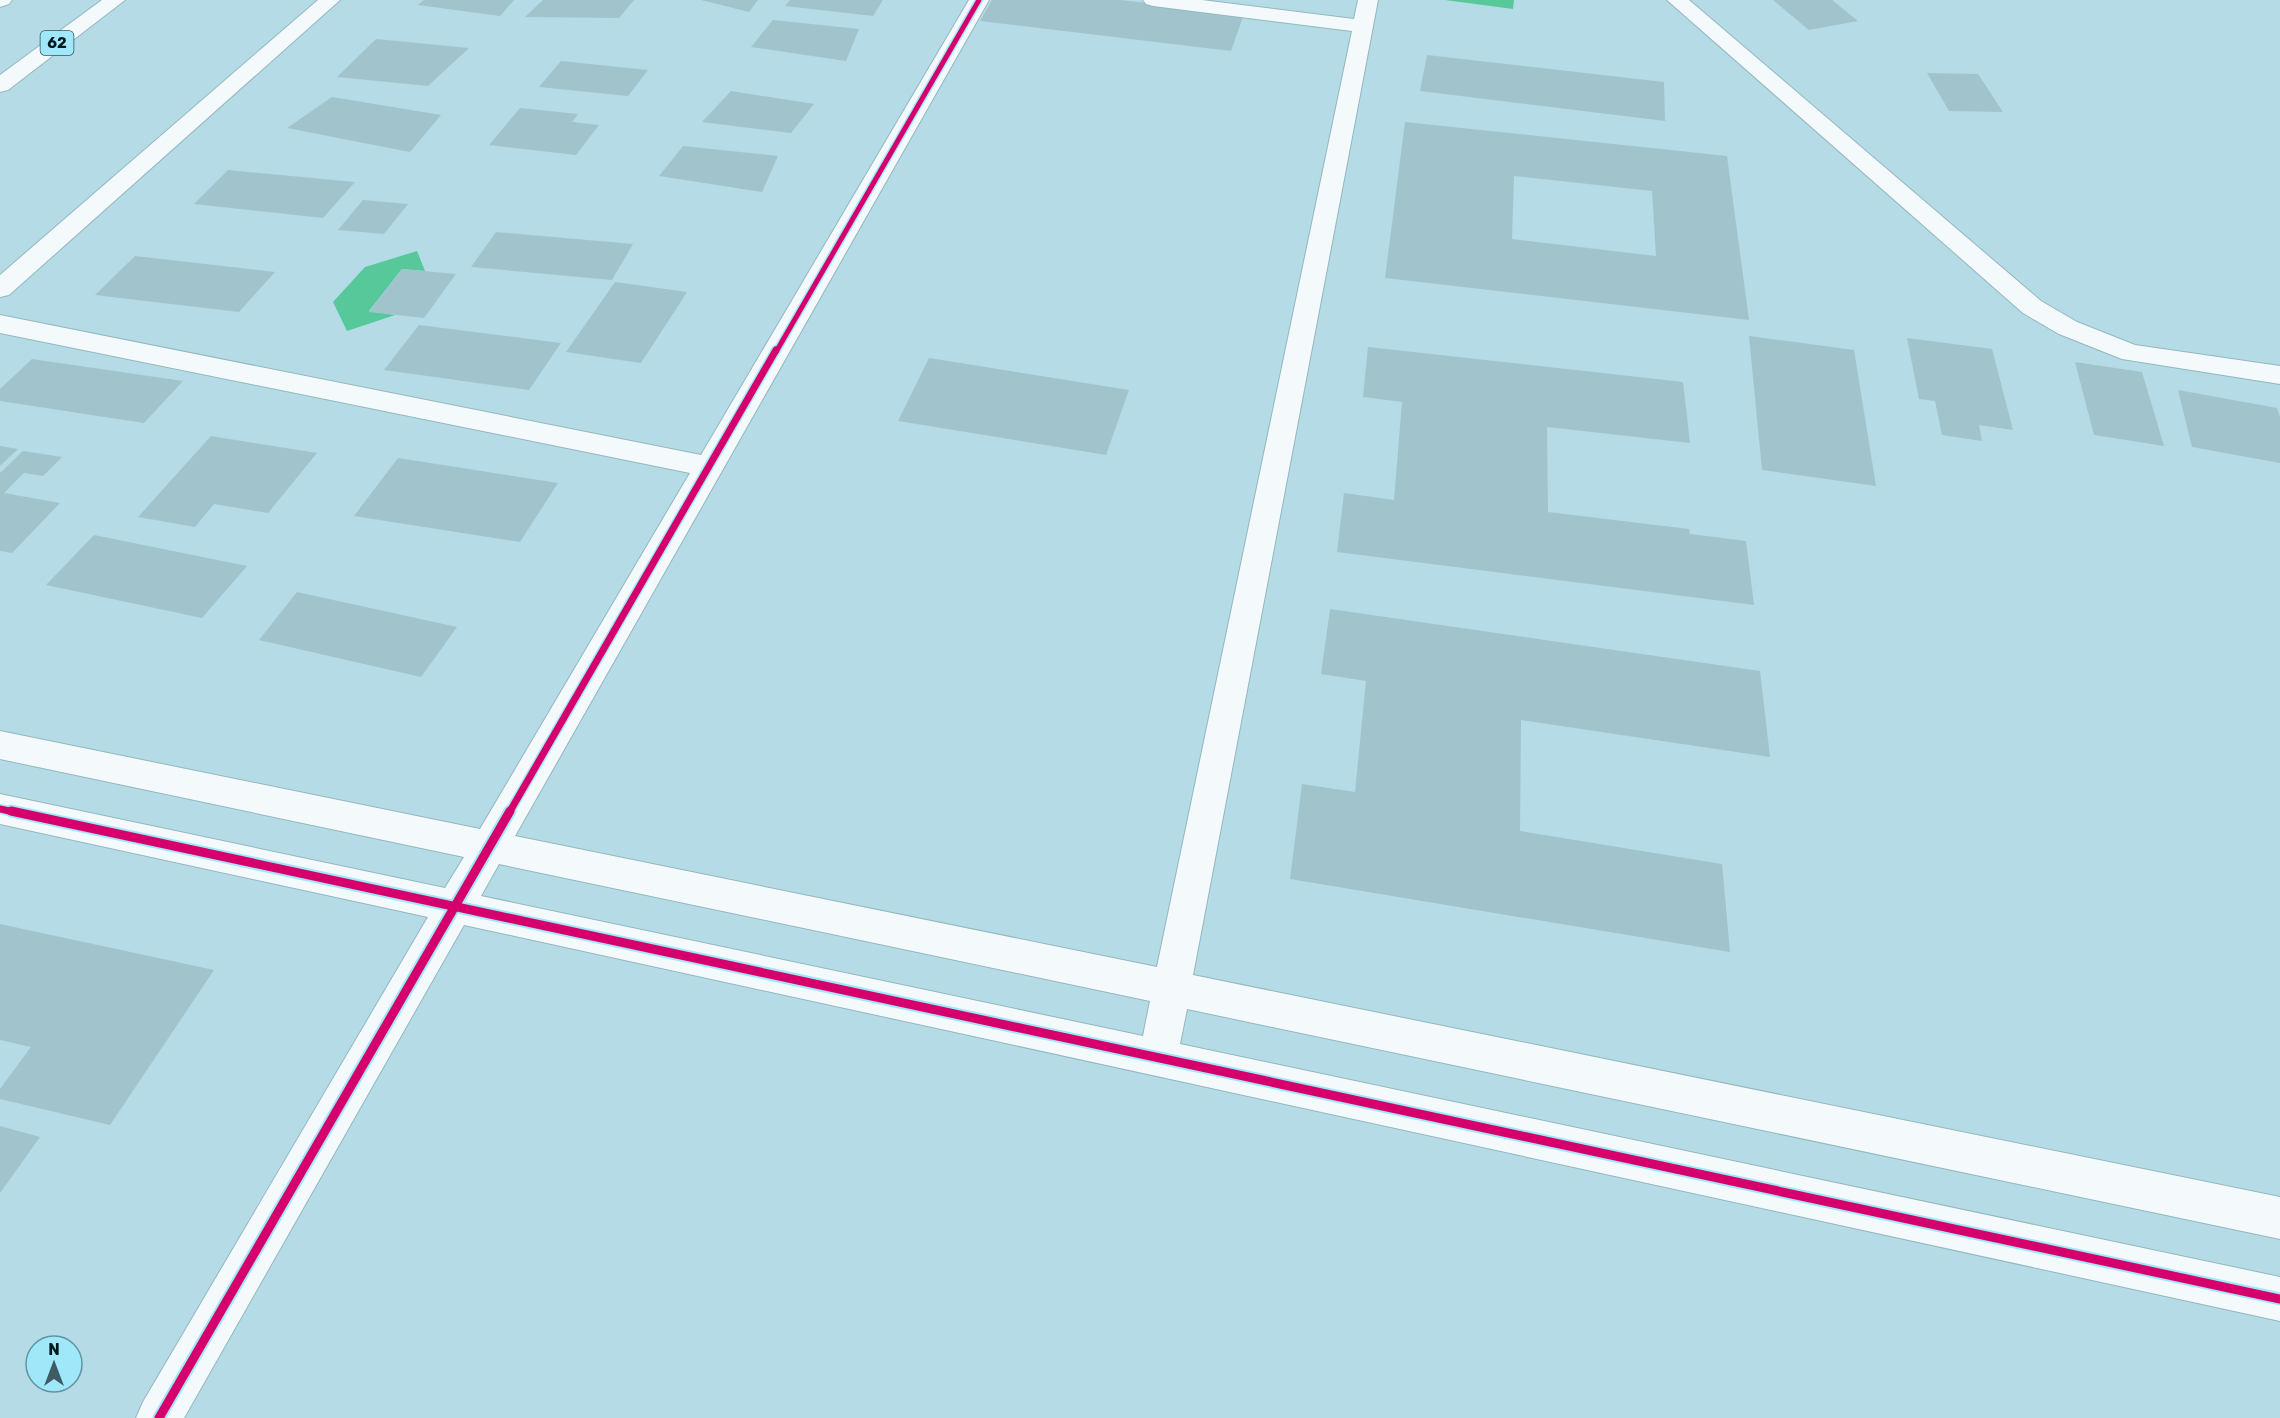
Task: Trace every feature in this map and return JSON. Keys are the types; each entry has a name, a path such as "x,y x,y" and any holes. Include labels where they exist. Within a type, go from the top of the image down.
{"main road":[{"name":"62","path":"0,85 115,0"},
{"path":"0,290 330,0"},
{"path":"159,1418 979,0"},
{"path":"1153,0 1366,13 1158,1058"},
{"path":"1677,0 2032,307 2068,328 2131,353 2280,375"},
{"path":"0,324 709,467"},
{"path":"0,745 2280,1218"},
{"path":"0,809 2280,1299"}],"shaded area":[{"path":"1445,0 1514,0 1513,9"},
{"path":"417,251 425,271 402,269 369,311 395,315 347,331 333,302 365,267"}],"building":[{"path":"424,0 514,0 500,16 418,5"},
{"path":"543,0 634,0 619,18 525,17"},
{"path":"701,0 758,0 749,12"},
{"path":"790,0 883,0 873,16 785,6"},
{"path":"992,0 1120,0 1244,14 1231,51 980,21"},
{"path":"1773,0 1832,0 1858,21 1809,30"},
{"path":"773,20 859,29 846,61 751,47"},
{"path":"376,39 469,48 428,86 337,77"},
{"path":"1427,55 1664,82 1665,121 1420,91"},
{"path":"561,61 648,70 628,96 539,87"},
{"path":"1927,73 1978,74 2003,112 1949,111"},
{"path":"731,91 814,104 791,133 702,122"},
{"path":"332,97 441,115 410,152 287,128"},
{"path":"520,108 578,114 572,122 599,125 576,155 489,145"},
{"path":"1405,122 1727,156 1749,320 1385,278","holes":["1514,176 1652,191 1656,256 1512,239"]},
{"path":"683,146 778,156 762,192 659,176"},
{"path":"228,170 355,182 323,218 194,204"},
{"path":"363,200 408,204 384,234 338,230"},
{"path":"496,232 633,244 612,280 471,267"},
{"path":"135,256 275,272 239,312 95,295"},
{"path":"402,269 456,274 424,318 369,312"},
{"path":"615,282 687,292 641,363 566,352"},
{"path":"419,325 561,343 529,390 384,370"},
{"path":"1749,336 1854,350 1876,486 1762,470"},
{"path":"1907,338 1992,349 2013,430 1979,425 1982,441 1942,435 1935,401 1919,399"},
{"path":"1368,347 1683,382 1690,443 1547,427 1548,512 1689,529 1690,534 1746,541 1754,605 1337,552 1344,493 1394,500 1402,402 1363,397"},
{"path":"929,358 1129,390 1106,455 898,421"},
{"path":"32,359 183,381 144,423 0,401 0,389"},
{"path":"2075,362 2142,372 2164,446 2094,435"},
{"path":"2178,390 2277,408 2280,417 2280,463 2192,447"},
{"path":"211,436 317,453 268,513 214,504 195,527 138,517"},
{"path":"0,446 18,449 0,466"},
{"path":"23,451 62,457 43,476 24,473 4,493 60,503 12,553 0,551 0,473"},
{"path":"398,458 558,483 520,542 354,516"},
{"path":"94,535 247,566 202,618 46,585"},
{"path":"297,592 457,627 421,677 259,640"},
{"path":"1330,609 1760,671 1770,757 1521,720 1520,831 1722,864 1730,952 1290,879 1302,784 1355,792 1366,681 1321,674"},
{"path":"0,924 214,970 110,1125 0,1099 0,1089 31,1047 0,1040"},
{"path":"0,1126 40,1137 0,1193"}],"cycle path":[{"path":"159,1418 979,0"},
{"path":"0,809 2280,1299"}]}
